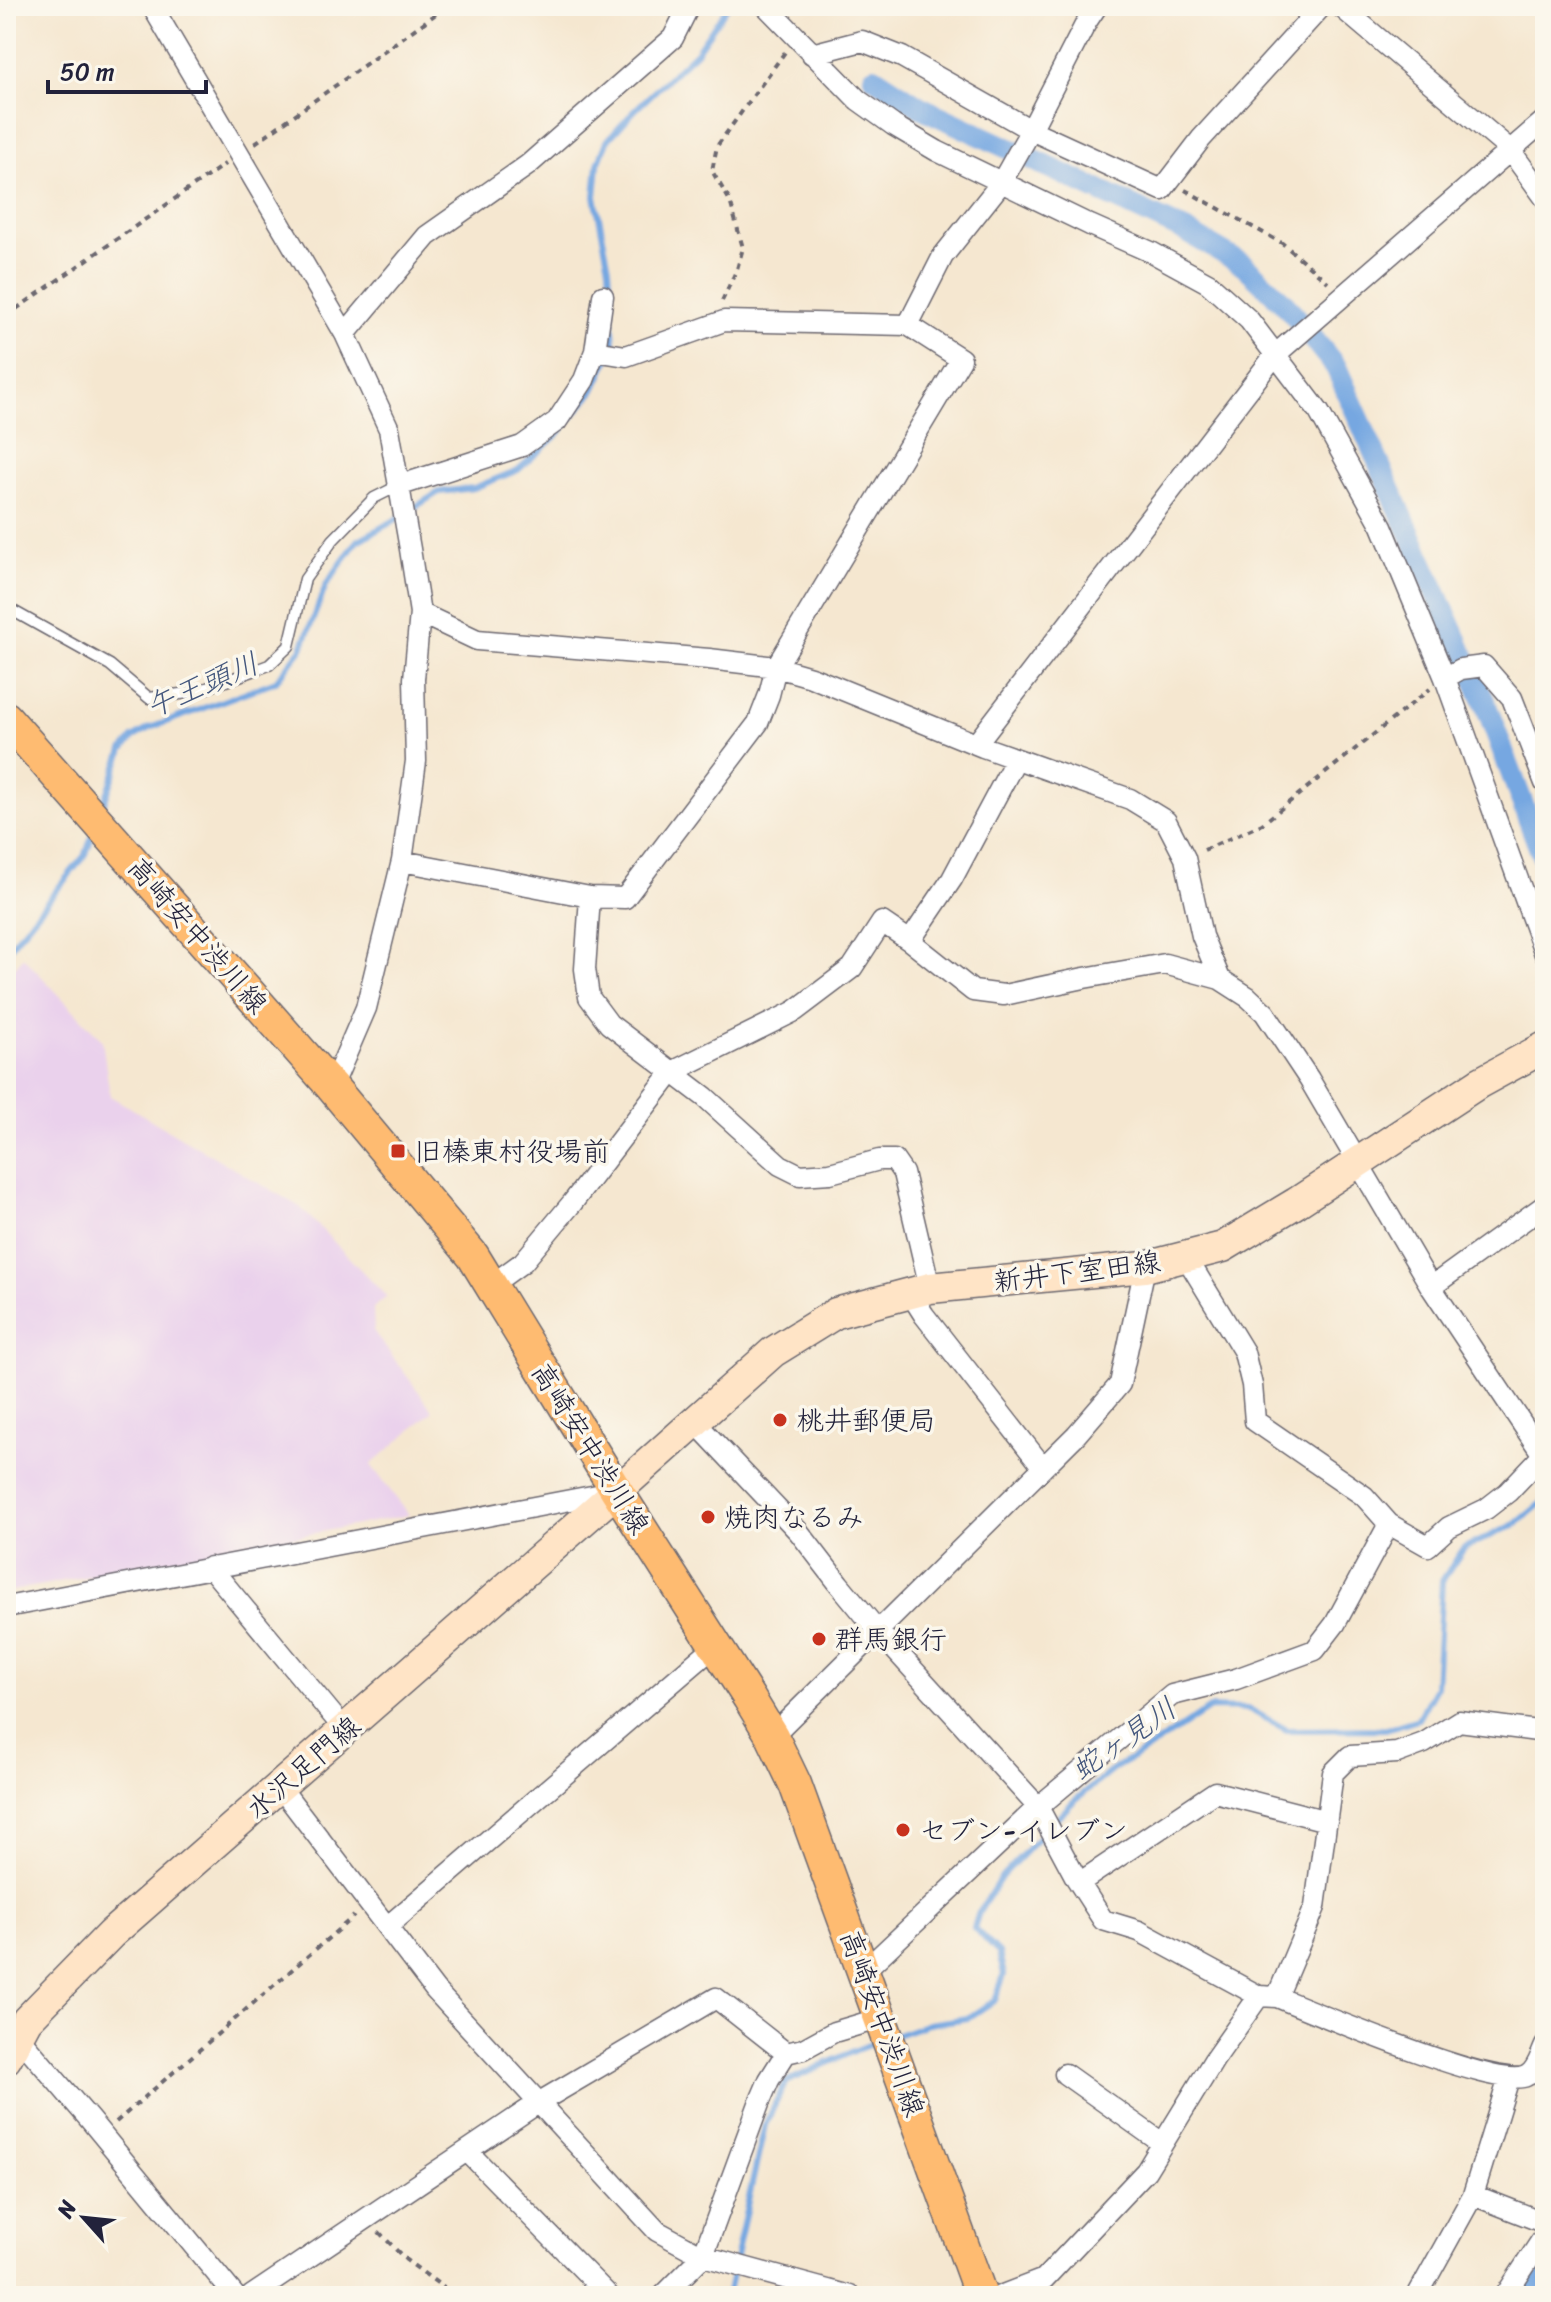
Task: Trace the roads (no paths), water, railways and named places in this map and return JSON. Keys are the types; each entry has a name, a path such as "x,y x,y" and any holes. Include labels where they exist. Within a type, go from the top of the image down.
{"main road":[{"name":"高崎安中渋川線","path":"10,729 100,823 332,1087 473,1256 716,1645 772,1736 795,1784 981,2296"},
{"name":"新井下室田線","path":"617,1491 773,1352 836,1313 920,1291 1145,1267 1223,1247 1479,1083 1545,1047"},
{"name":"水沢足門線","path":"10,2040 111,1934 617,1491"}],"street":[{"path":"152,6 345,334 389,429 410,549 420,613 414,679 416,761 402,861 366,1008 332,1087"},
{"path":"345,334 427,236 528,165 673,38 689,6"},
{"path":"766,6 858,100 893,125 937,151 1153,253 1208,283 1249,320 1319,412 1382,526 1445,678 1545,954"},
{"path":"908,325 943,256 1001,183 1097,6"},
{"path":"812,54 862,41 902,57 1031,130 1162,190 1201,139 1322,6"},
{"path":"1340,6 1510,150 1545,198"},
{"path":"976,744 1275,355 1545,120"},
{"path":"399,492 522,446 557,421 584,380 595,351 603,296"},
{"path":"402,861 590,897 625,898 758,723 776,667 961,359 908,325 724,321 626,356 595,351"},
{"path":"420,613 477,640 776,667 811,677 976,744 1130,799 1166,821 1185,858 1202,936 1220,979"},
{"path":"1445,678 1461,669 1484,666 1512,698 1545,783"},
{"path":"910,941 952,879 1016,759"},
{"path":"590,897 585,969 589,997 609,1024 705,1097 780,1165 800,1175 830,1173 879,1160 894,1160 903,1173 924,1315 1042,1466"},
{"path":"491,1285 523,1262 672,1072 795,1011 852,968 882,922 973,991 1004,995 1165,964 1220,979 1248,997 1265,1013 1309,1079 1431,1287 1544,1454 1508,1492 1486,1509 1449,1527 1428,1546 1389,1524 1364,1496 1255,1421 1252,1385 1244,1352 1186,1257"},
{"path":"1431,1287 1545,1205"},
{"path":"772,1736 1076,1435 1120,1384 1145,1267"},
{"path":"694,1421 799,1532 878,1631 1038,1807 1103,1920 1139,1931 1268,1997 1433,2059 1509,2078 1524,2078 1534,2070 1545,2046"},
{"path":"6,1607 617,1491"},
{"path":"864,1971 1038,1807 1172,1695 1236,1679 1315,1650 1335,1624 1389,1524"},
{"path":"210,1567 345,1730"},
{"path":"387,1927 716,1645"},
{"path":"1000,2296 1049,2288 1146,2171 1214,2060 1268,1997 1315,1907 1333,1773 1350,1756 1397,1753 1424,1743 1459,1721 1545,1732"},
{"path":"280,1787 435,1990 657,2231 703,2256 850,2296"},
{"path":"1079,1883 1215,1792 1327,1821"},
{"path":"251,2296 538,2103 716,1998 786,2053"},
{"path":"663,2296 703,2256 760,2101 786,2053 803,2049 834,2032 881,2018"},
{"path":"10,2040 102,2134 235,2296"},
{"path":"1065,2074 1162,2143"},
{"path":"1417,2296 1473,2195 1509,2078"},
{"path":"467,2151 609,2296"},
{"path":"1473,2195 1545,2223"},
{"path":"1505,2296 1545,2235"}],"lane":[{"path":"6,607 110,665 149,698 196,692 269,665 289,646 305,579 333,540 374,498 399,492"}],"waterway":[{"name":"午王頭川","path":"101,811 123,750 134,737 150,728 276,681 302,648 326,585 357,541 439,492 474,488 518,470 558,434 594,390 614,347 609,268 595,196 598,164 607,141 696,52 728,6"},
{"path":"874,77 920,107 1187,232 1244,265 1285,304 1336,367 1485,703 1545,863"},
{"name":"午王頭川","path":"6,952 86,854 93,833"},
{"name":"蛇ヶ見川","path":"897,2035 928,2024 968,2018 995,2000 1004,1975 999,1953 974,1928 979,1912 1002,1876 1074,1801 1115,1768 1210,1708 1249,1709 1287,1730 1386,1729 1418,1719 1436,1687 1442,1581 1464,1548 1516,1524 1545,1500"},
{"name":"蛇ヶ見川","path":"727,2296 765,2125 786,2082 879,2041"},
{"path":"1536,2296 1545,2280"}],"place":[{"name":"旧榛東村役場前","path":"398,1151"},
{"name":"桃井郵便局","path":"780,1420"},
{"name":"焼肉なるみ","path":"708,1517"},
{"name":"群馬銀行","path":"819,1639"},
{"name":"セブン-イレブン","path":"903,1830"}]}
